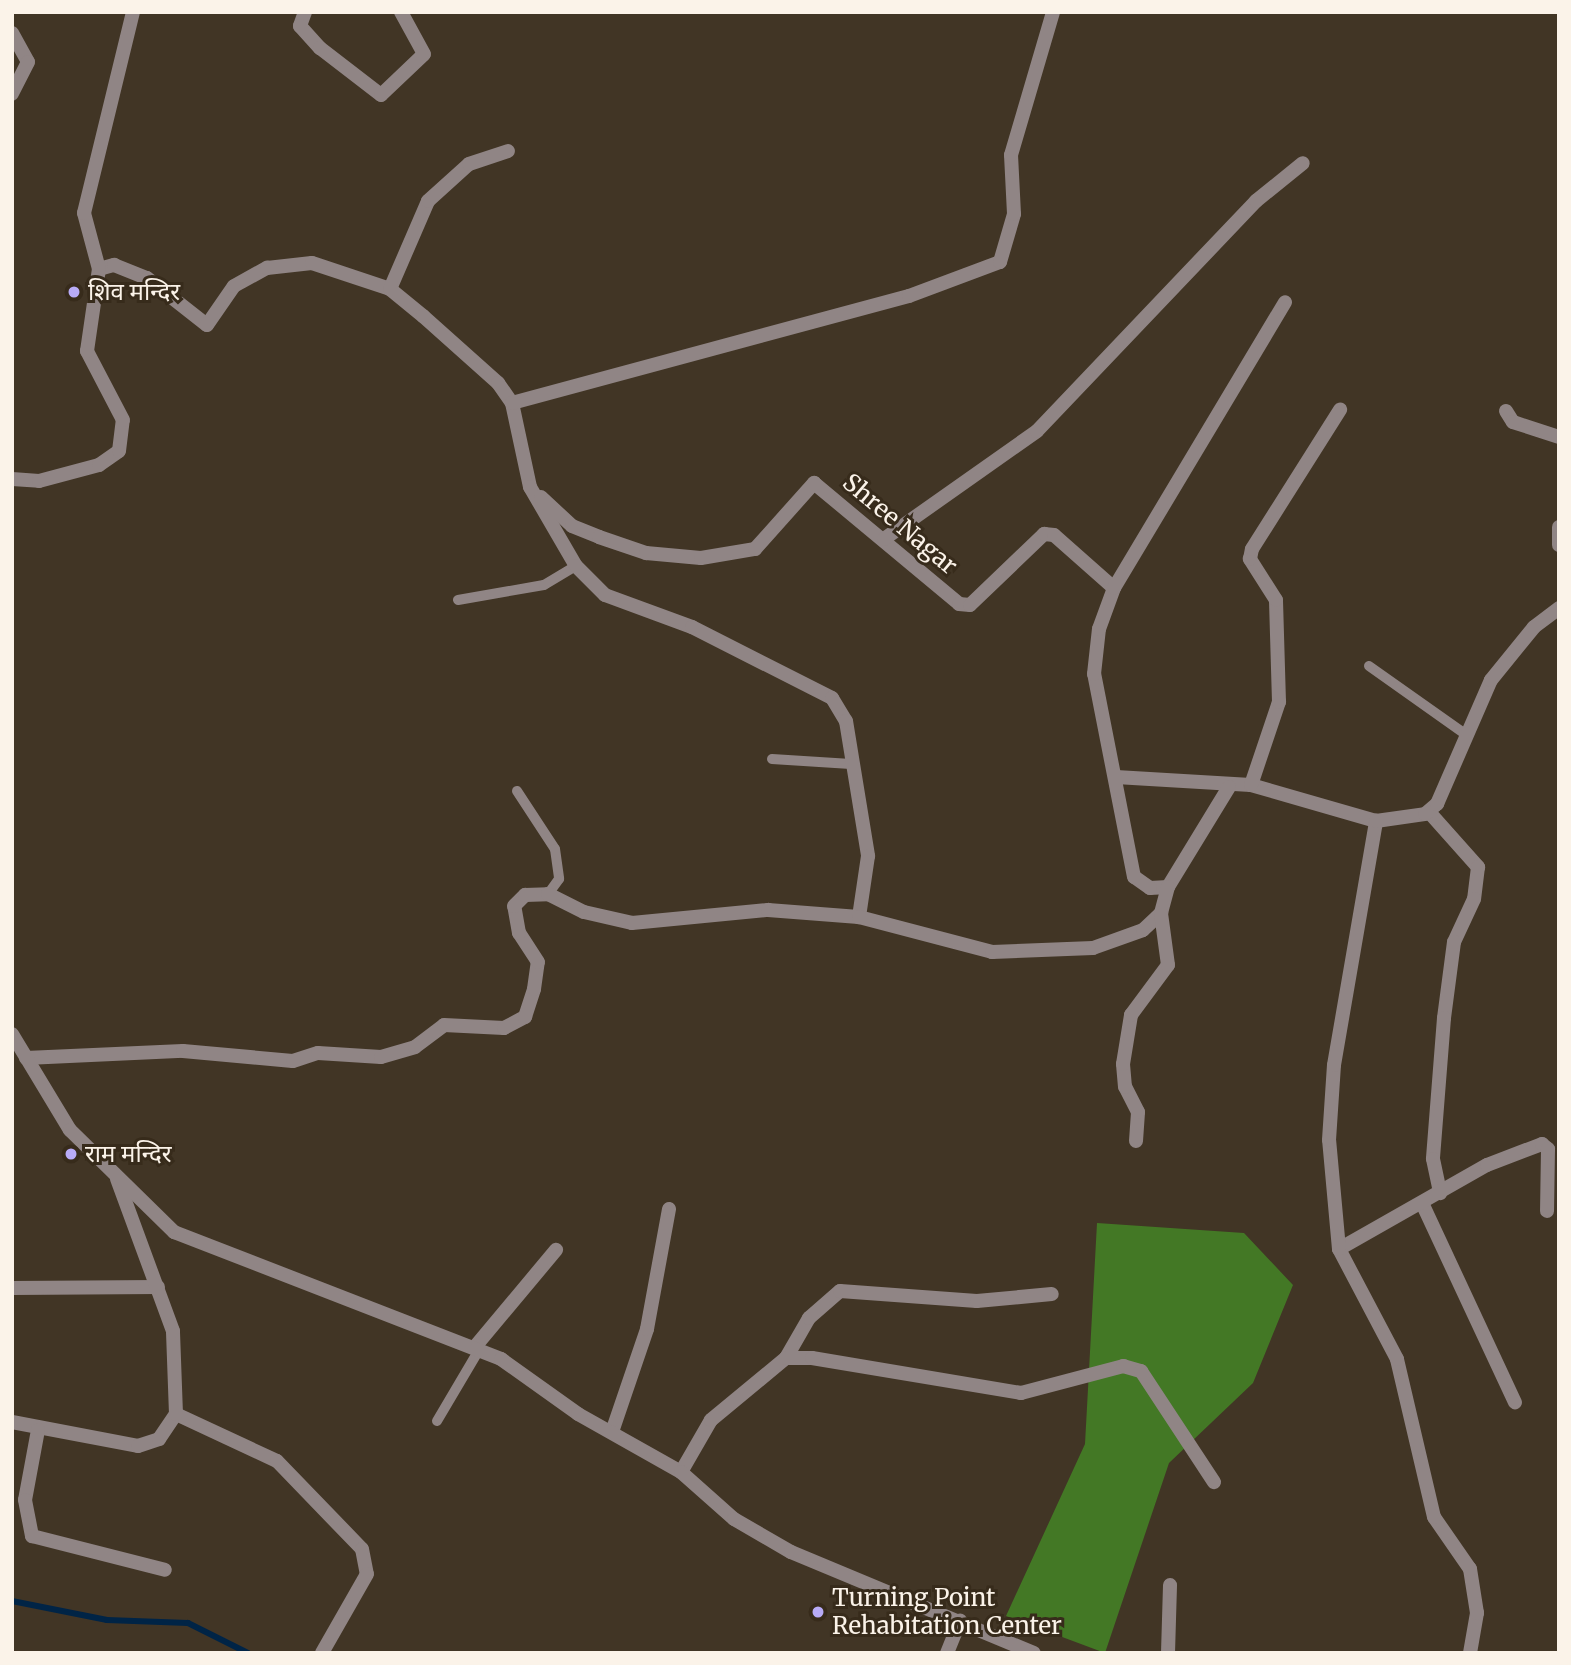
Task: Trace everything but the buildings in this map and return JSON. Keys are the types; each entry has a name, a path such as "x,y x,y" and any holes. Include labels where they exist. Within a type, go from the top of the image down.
{"street":[{"path":"12,479 39,481 99,464 119,451 123,420 87,351 99,269 84,213 133,12"},
{"path":"305,12 300,26 320,48 381,95 424,54 401,12"},
{"path":"512,403 909,296 1000,262 1014,215 1011,155 1053,12"},
{"path":"12,33 28,62 12,94"},
{"path":"390,289 428,201 469,164 508,151"},
{"path":"884,540 1037,431 1256,201 1303,163"},
{"path":"99,269 114,265 147,278 207,324 234,286 267,268 312,263 390,289 498,383 512,403 530,487 576,566 606,595 692,627 832,698 846,721 868,856 859,917"},
{"path":"1168,887 1150,888 1134,877 1125,854 1116,777 1094,674 1099,629 1114,588 1285,302"},
{"path":"1251,785 1279,702 1276,600 1250,559 1252,549 1340,410"},
{"path":"1506,411 1513,422 1559,437"},
{"name":"Shree Nagar","path":"530,487 572,526 646,553 701,558 755,549 814,483 959,604 970,605 1044,534 1054,535 1114,588"},
{"path":"1559,527 1559,545"},
{"path":"1429,812 1491,680 1559,608"},
{"path":"1116,777 1228,787 1251,785 1376,821 1429,812"},
{"path":"1136,1140 1138,1112 1125,1087 1124,1064 1131,1015 1168,965 1161,913 1168,887 1228,787"},
{"path":"1429,812 1478,867 1474,899 1454,942 1444,1018 1433,1159 1440,1193"},
{"path":"1376,821 1334,1065 1329,1140 1339,1249 1397,1359 1434,1517 1470,1569 1477,1613 1470,1653"},
{"path":"26,1059 183,1051 293,1062 318,1053 381,1057 415,1047 444,1025 504,1028 525,1017 538,962 519,933 514,906 525,895 548,894 583,912 632,923 768,910 859,917 992,952 1093,948 1143,930 1161,913"},
{"path":"12,1034 70,1130 174,1232 216,1252 477,1349 681,1472 734,1519 791,1552 1034,1653"},
{"path":"1339,1249 1487,1165 1542,1144 1548,1149 1547,1211"},
{"path":"12,1422 38,1430 138,1447 159,1439 176,1414 173,1331 117,1179"},
{"path":"1422,1203 1515,1402"},
{"path":"613,1429 647,1329 669,1209"},
{"path":"477,1349 556,1250"},
{"path":"12,1289 158,1287"},
{"path":"681,1472 711,1420 786,1359 810,1318 840,1291 977,1301 1052,1294"},
{"path":"786,1359 1021,1393 1123,1366 1141,1371 1214,1482"},
{"path":"176,1414 277,1461 362,1549 368,1574 322,1653"},
{"path":"38,1430 26,1500 32,1536 165,1570"},
{"path":"1168,1653 1170,1586"},
{"path":"947,1653 960,1620"}],"lane":[{"path":"457,600 544,585 576,566"},
{"path":"1369,666 1465,734"},
{"path":"772,759 851,764"},
{"path":"517,791 555,849 559,879 548,894"},
{"path":"437,1421 477,1349"}],"green space":[{"path":"1097,1223 1244,1233 1293,1285 1253,1383 1169,1463 1105,1653 1006,1616 1085,1444"}],"waterway":[{"path":"12,1601 107,1620 188,1623 248,1653"}],"place":[{"name":"शिव मन्दिर","path":"74,292"},
{"name":"राम मन्दिर","path":"71,1154"},
{"name":"Turning Point Rehabitation Center","path":"818,1612"}]}
